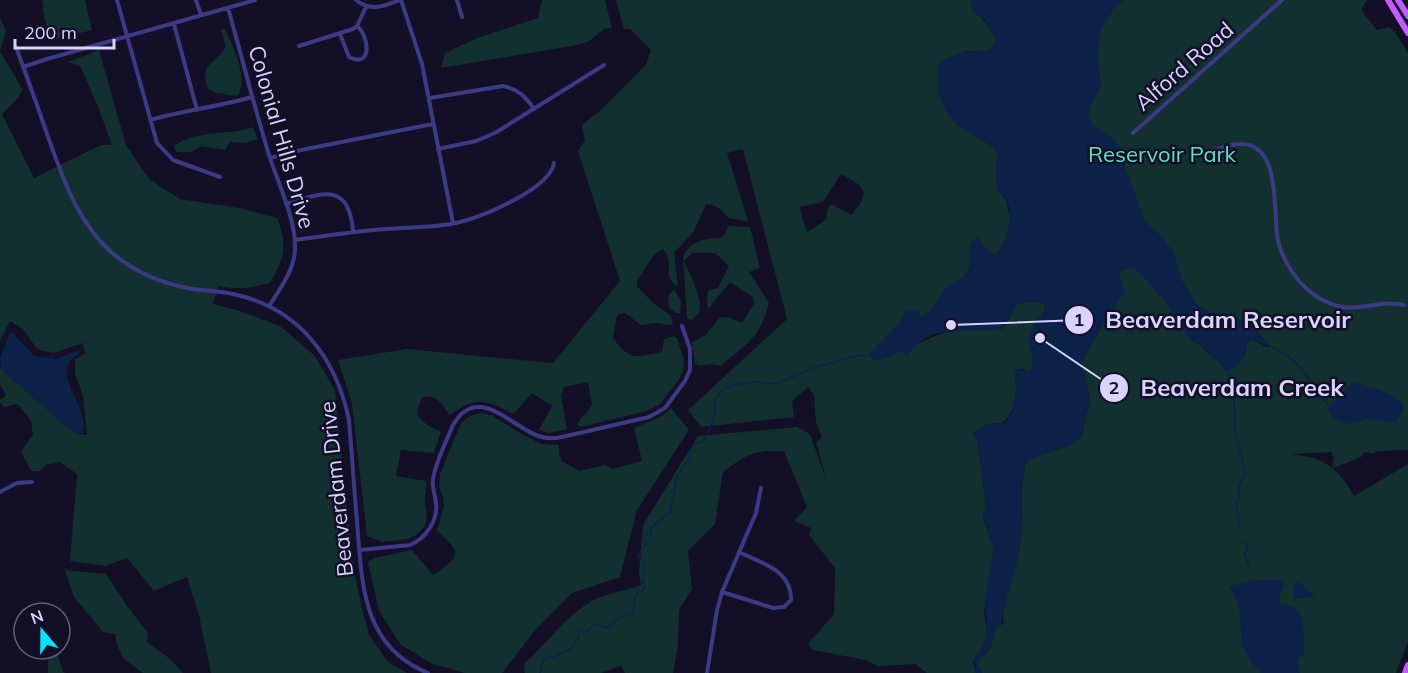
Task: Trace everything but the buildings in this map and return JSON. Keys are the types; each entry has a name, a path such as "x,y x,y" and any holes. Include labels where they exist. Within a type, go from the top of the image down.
{"main road":[{"path":"1388,0 1408,33"},
{"path":"1398,0 1408,16"},
{"path":"1405,673 1408,665"}],"street":[{"path":"117,0 157,143 173,160 220,177"},
{"path":"196,0 201,15"},
{"path":"23,67 255,0"},
{"path":"356,0 366,7 383,7 401,0 419,50 453,223"},
{"path":"457,0 462,17"},
{"name":"Alford Road","path":"1133,133 1282,0"},
{"path":"299,46 340,34 357,26 366,7"},
{"name":"Colonial Hills Drive","path":"228,8 295,240 296,250 290,270 269,306"},
{"path":"174,24 198,110"},
{"path":"340,34 349,57 362,58 368,48 362,30 357,26"},
{"name":"Beaverdam Drive","path":"16,47 67,189 82,219 101,242 128,265 157,280 194,289 236,294 269,306 307,335 324,354 344,396 349,420 364,592 375,626 402,660 428,673"},
{"path":"438,149 487,138 604,64"},
{"path":"430,98 503,86 520,93 534,109"},
{"path":"150,120 252,97"},
{"path":"270,158 433,124"},
{"path":"1209,152 1243,144 1249,145 1263,156 1270,167 1274,182 1275,224 1281,250 1293,274 1311,293 1331,304 1351,309 1390,303 1404,305"},
{"path":"295,240 353,231 461,222 516,200 546,177 553,170 554,164"},
{"path":"286,204 320,194 338,196 350,210 353,231"},
{"path":"360,550 410,545 417,542 430,529 436,508 433,486 435,472 453,425 457,418 468,410 490,408 531,433 548,439 562,438 658,414 672,400 690,370 690,349 682,326"},
{"path":"0,492 17,483 32,482"},
{"path":"707,673 722,592 756,513 761,488"},
{"path":"722,592 773,608 784,607 791,600 791,590 787,580 780,573 739,552"}],"green space":[{"path":"42,0 85,0 92,30 54,40 44,16"},
{"path":"542,0 605,0 612,28 604,29 588,42 572,46 441,68 445,53 477,38 538,18"},
{"path":"616,0 971,0 973,11 984,20 992,32 996,41 990,49 984,52 968,51 958,55 945,69 938,85 982,139 998,153 996,171 998,190 1006,200 1011,220 1005,242 995,257 982,245 979,237 970,244 970,266 964,277 947,287 930,311 921,318 907,311 900,323 874,351 890,356 951,330 1003,329 1017,304 1038,301 1046,305 1031,349 1033,360 1031,372 1019,369 1015,372 1016,397 1010,414 978,443 986,506 983,517 994,549 984,612 987,632 982,649 973,663 976,673 927,673 916,664 878,666 865,660 813,650 808,644 834,614 835,568 809,535 811,528 794,521 807,507 784,451 774,451 751,454 723,472 715,524 688,551 692,589 679,610 678,644 673,673 625,673 621,666 601,673 525,673 524,664 582,607 598,598 641,585 639,572 643,525 698,436 797,427 810,434 827,482 816,442 822,438 816,422 814,395 808,387 792,401 794,417 701,427 688,410 787,319 743,149 727,153 748,221 728,218 718,208 706,204 694,231 674,253 678,287 670,278 669,260 663,249 653,256 637,281 637,286 653,303 671,316 673,324 641,325 625,313 617,315 613,338 624,351 634,356 662,352 664,339 674,336 677,338 684,360 683,371 660,404 647,411 581,427 577,424 592,404 588,382 564,387 561,396 567,429 549,433 539,430 552,406 532,393 514,414 496,405 475,402 450,415 442,404 432,397 422,398 417,415 427,425 441,432 434,453 401,450 396,476 426,481 427,518 425,526 408,539 382,542 367,536 352,404 338,360 407,349 553,363 620,281 578,151 585,140 582,125 601,110 646,65 651,50 630,29 624,29","holes":["841,174 858,184 864,192 862,201 851,215 831,204 826,220 807,232 799,207 823,202"]},
{"name":"Reservoir Park","path":"1123,0 1367,0 1362,8 1364,14 1377,30 1390,27 1408,53 1408,450 1376,451 1374,454 1364,452 1361,457 1334,468 1332,466 1334,458 1331,452 1292,454 1313,458 1334,469 1354,496 1408,464 1408,641 1396,673 982,673 978,665 980,656 989,651 995,629 1004,623 1005,597 1020,543 1025,465 1029,459 1067,446 1082,436 1090,400 1081,364 1124,291 1119,276 1123,269 1128,268 1091,176 1076,39","holes":["1228,314 1254,328 1270,346 1267,347 1251,339 1247,343 1244,357 1215,359 1190,339"]},
{"path":"0,18 6,31 0,51"},
{"path":"225,29 241,71 241,88 238,96 216,93 208,89 206,80 205,74 209,65 226,47 221,30"},
{"path":"99,50 126,145 149,179 180,199 239,208 277,218 284,244 282,258 270,283 244,288 218,286 213,304 280,326 315,356 335,390 353,565 361,604 369,635 388,662 407,673 211,673 199,615 187,577 154,591 127,558 106,566 70,561 77,474 60,462 46,465 40,471 31,471 21,451 33,435 31,421 18,404 4,407 0,403 6,395 0,385 0,367 75,433 87,435 83,396 75,373 75,359 85,354 83,343 53,353 37,349 23,329 10,321 0,341 0,51 23,90 2,114 34,178 101,145 112,145 80,66 68,62"},
{"path":"253,127 258,139 244,143 230,142 225,150 201,146 191,152 177,152 174,146 192,137"},
{"path":"729,226 750,227 760,268 749,272 769,303 757,332 745,345 721,366 709,364 701,366 695,364 692,342 706,335 720,317 742,323 754,304 753,297 730,282 708,309 709,290 718,288 729,266 715,253 692,253 684,261 697,292 700,309 691,320 687,318 683,258 689,247 694,244 723,237"},
{"path":"674,289 681,301 680,313 676,313 669,307 668,297"},
{"path":"671,408 689,430 637,510 620,577 572,593 537,628 502,673 465,673 433,664 401,645 379,611 368,562 375,558 412,550 433,575 453,559 455,550 437,531 444,506 439,486 440,474 461,423 470,416 480,413 491,415 541,444 559,445 562,461 579,471 605,465 612,469 642,461 634,428 662,416"},
{"path":"65,570 106,574 148,633 147,642 169,658 183,673 143,673 123,658 115,634 103,632 74,597"},
{"path":"48,661 60,661 65,673 48,673"}],"water":[{"path":"971,0 1123,0 1113,10 1101,29 1098,54 1101,86 1088,116 1091,123 1116,141 1144,220 1163,238 1174,253 1182,281 1197,304 1211,312 1228,314 1254,328 1270,346 1251,340 1247,343 1242,360 1228,371 1188,337 1176,322 1169,306 1138,271 1132,268 1123,269 1119,277 1125,291 1105,320 1081,364 1090,400 1083,436 1067,446 1029,459 1025,465 1019,554 1001,626 995,629 989,651 979,659 978,665 982,673 976,673 974,657 982,649 987,632 985,601 994,549 983,516 986,506 978,443 972,433 991,423 1004,424 1008,418 1015,400 1015,372 1018,369 1031,371 1032,356 1028,341 1035,320 1044,313 1045,305 1038,301 1017,304 1003,329 950,331 938,334 916,345 908,356 898,351 876,361 869,354 900,323 907,311 917,310 921,317 930,311 947,287 964,277 970,266 970,244 979,237 982,245 996,256 1009,228 1009,205 999,192 996,182 998,153 988,143 957,124 947,113 939,93 938,63 962,53 990,49 996,41 985,20 973,11"},
{"path":"11,331 34,356 56,359 79,350 80,354 70,361 67,369 71,389 84,423 83,433 75,433 1,369 0,357"},
{"path":"1353,382 1386,393 1403,404 1403,411 1396,422 1364,419 1357,423 1348,423 1333,417 1328,410"},
{"path":"1255,580 1278,580 1285,583 1279,603 1296,609 1303,625 1304,653 1297,660 1300,673 1261,673 1247,653 1242,640 1239,606 1230,589 1231,586"},
{"path":"1295,582 1298,582 1315,595 1294,599"}],"waterway":[{"path":"1269,346 1292,359 1309,379"},
{"path":"540,673 543,661 548,656 555,658 574,647 579,631 585,633 595,624 608,628 618,618 632,614 638,592 644,589 645,585 643,582 644,563 638,556 646,543 644,537 651,534 651,528 670,512 677,476 690,458 690,450 695,444 703,442 714,417 714,401 724,388 756,382 776,384 813,368 859,355 872,356"},
{"path":"1224,366 1240,388 1234,399 1235,430 1245,472 1239,486 1239,499 1236,504 1240,526"},
{"path":"1309,380 1313,390 1330,406"},
{"path":"1245,541 1248,548 1244,554 1250,567"}],"place":[{"name":"Beaverdam Reservoir","path":"951,325"},
{"name":"Beaverdam Creek","path":"1040,338"}]}
